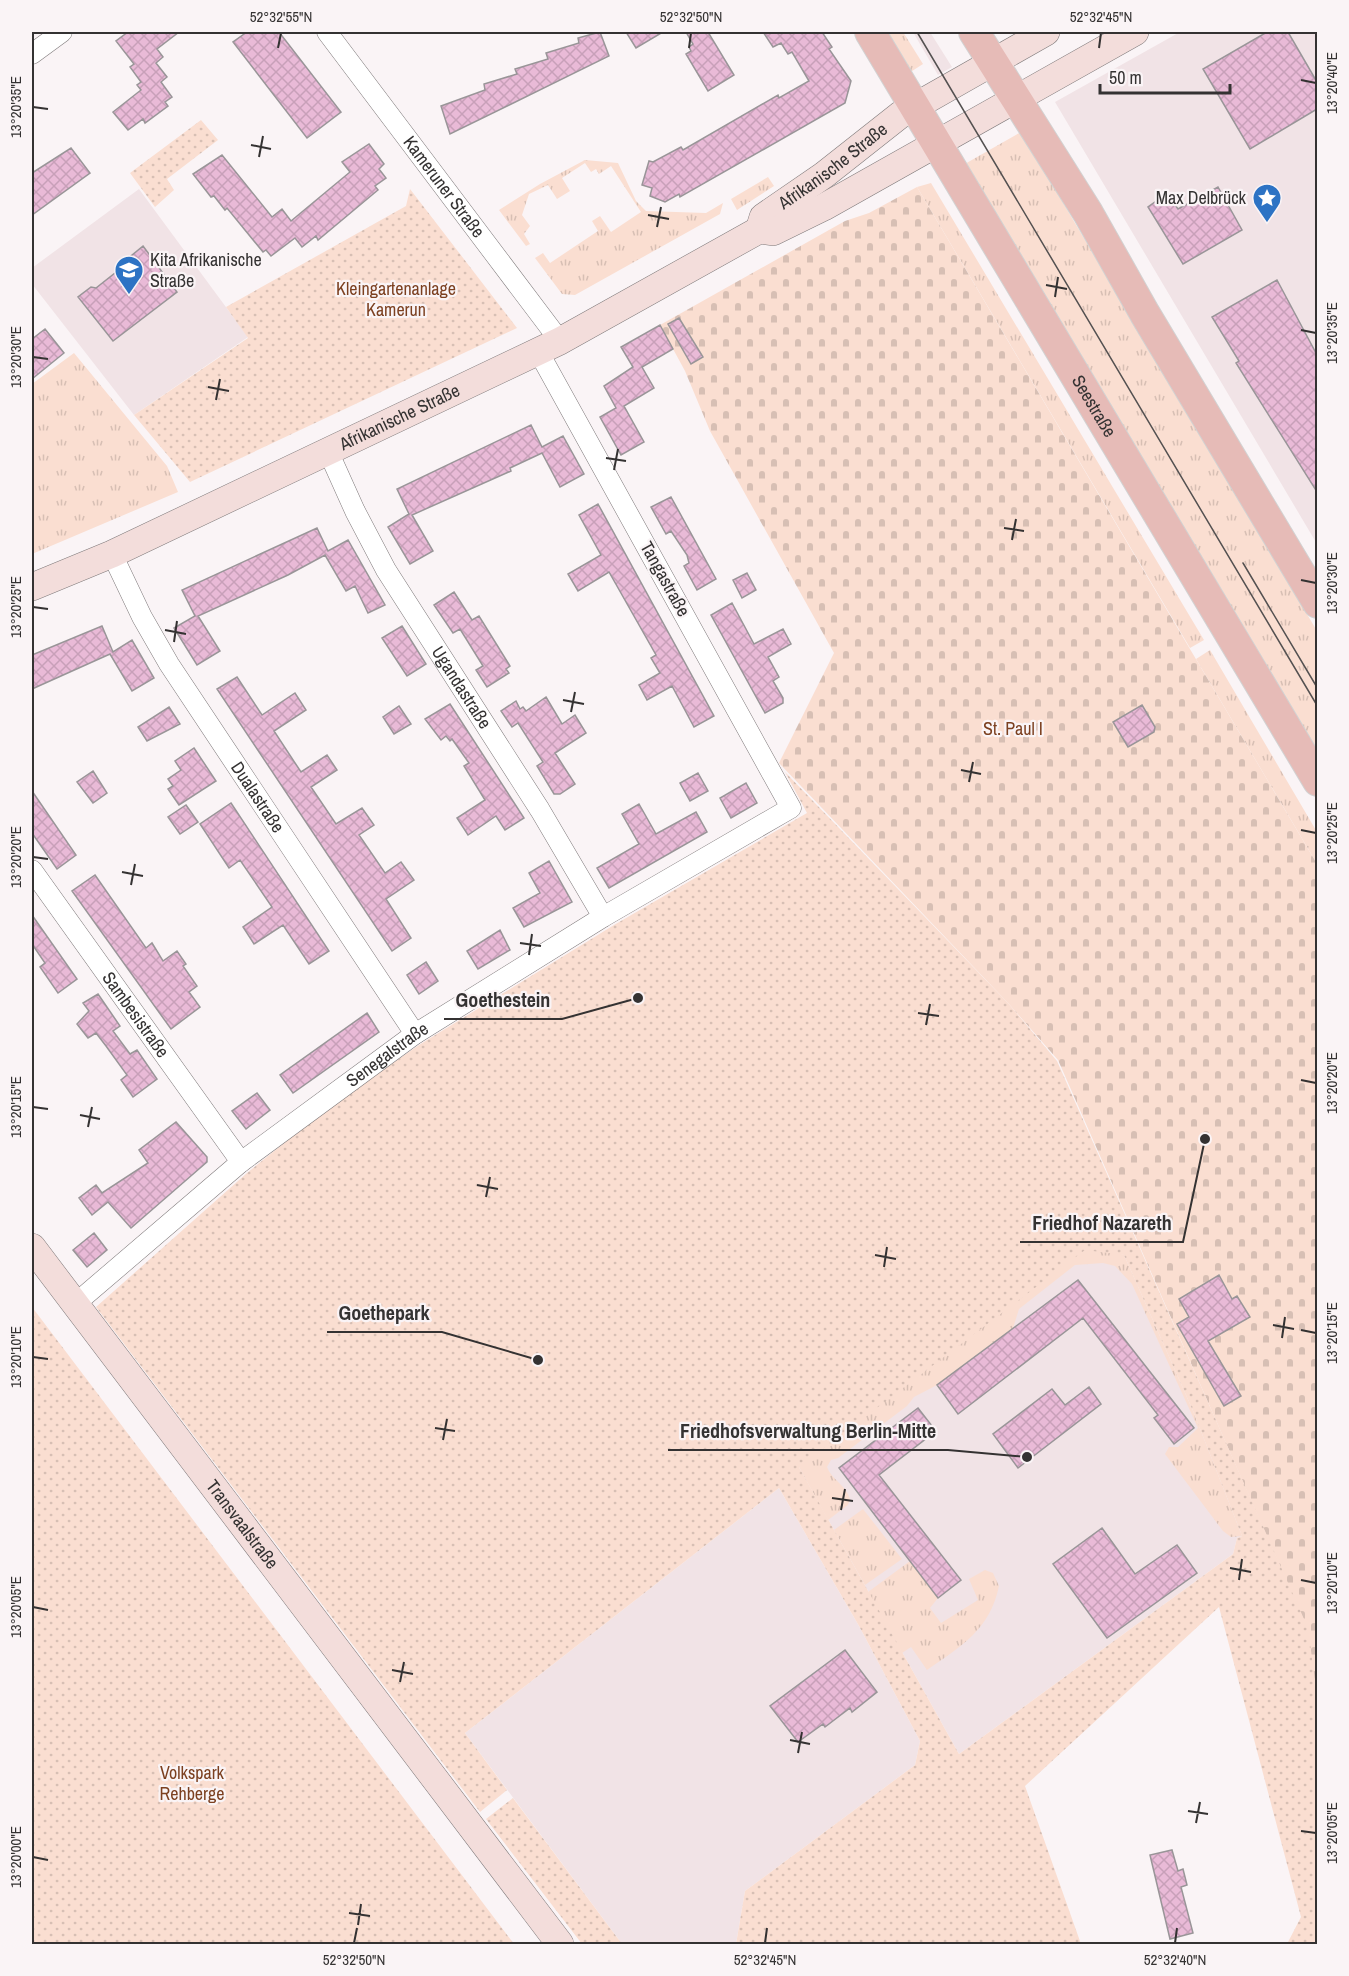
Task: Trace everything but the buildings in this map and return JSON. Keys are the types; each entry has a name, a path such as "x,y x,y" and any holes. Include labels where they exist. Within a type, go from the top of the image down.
{"main road":[{"name":"Seestraße","path":"870,32 1317,781"},
{"path":"974,32 1088,213 1145,314 1317,603"}],"street":[{"path":"32,54 62,32"},
{"name":"Kameruner Straße","path":"327,32 549,346"},
{"name":"Afrikanische Straße","path":"759,230 763,217 835,167 890,123 915,106 1046,32"},
{"name":"Afrikanische Straße","path":"32,587 112,554 549,346 759,230 773,232 850,192 1135,32"},
{"path":"835,167 850,192"},
{"name":"Tangastraße","path":"549,346 790,808"},
{"name":"Ugandastraße","path":"328,451 355,511 386,570 540,810 603,917"},
{"name":"Dualastraße","path":"112,554 142,617 169,664 415,1034"},
{"name":"Senegalstraße","path":"67,1310 241,1162 415,1034 603,917 790,808"},
{"name":"Sambesistraße","path":"32,870 241,1162"},
{"name":"Transvaalstraße","path":"32,1247 67,1310 401,1751 537,1944"},
{"name":"Transvaalstraße","path":"32,1278 67,1310"},
{"name":"Transvaalstraße","path":"401,1751 560,1944"}],"shaded area":[{"path":"913,32 930,32 952,67 938,75"},
{"path":"1180,32 1317,32 1317,544 1055,102"},
{"name":"Kita Afrikanische Straße","path":"139,189 248,337 134,415 32,284 32,268"},
{"path":"1085,1250 1124,1255 1193,1411 1242,1536 1237,1538 1233,1554 959,1754 799,1467"},
{"path":"779,1488 859,1626 920,1741 915,1765 745,1891 736,1944 622,1944 465,1733"}],"green space":[{"path":"884,32 903,32 923,64 909,73"},
{"path":"201,120 218,140 167,179 174,190 155,207 130,173"},
{"path":"1021,132 1317,631 1317,762 963,165"},
{"path":"585,160 618,163 636,201 646,211 706,213 723,203 720,214 575,295 562,294 535,258 543,253 550,263 598,231 592,221 600,216 611,232 641,212 611,166 599,174 596,169 591,172 585,163 562,178 570,191 557,199 548,185 529,194 522,215 530,226 524,234 530,244 526,246 499,210 540,184"},
{"path":"768,177 774,186 737,210 731,199"},
{"path":"931,183 1204,640 1190,648 917,187"},
{"name":"St. Paul I","path":"917,187 1317,864 1317,1703 1307,1628 1058,1060 1008,1003 779,763 834,653 710,431 685,371 660,325 845,221 869,213"},
{"name":"Kleingartenanlage Kamerun","path":"410,189 517,328 190,482 134,415 248,338 226,307 406,206"},
{"path":"74,353 167,466 178,492 32,554 32,384"},
{"path":"1210,650 1317,832 1317,864 1196,659"},
{"path":"785,772 1008,1003 1057,1061 1308,1628 1318,1703 1317,1944 1287,1944 1301,1917 1219,1607 1025,1786 1081,1944 736,1944 745,1891 915,1765 920,1741 859,1626 779,1488 465,1733 507,1790 480,1812 96,1307 247,1173 329,1107 419,1045 614,925 807,813","holes":["1085,1250 1124,1255 1193,1411 1242,1536 1237,1538 1233,1554 959,1754 799,1467"]},
{"path":"1037,1223 1124,1255 1193,1411 1242,1536 1231,1537 1223,1531 1165,1454 1169,1447 1178,1447 1198,1428 1132,1284 1115,1266 1103,1263 1075,1265 1019,1309 1013,1328 937,1385 914,1397 907,1406 838,1458 831,1460 827,1467 850,1499 848,1505 828,1520 793,1456"},
{"name":"Volkspark Rehberge","path":"32,1307 85,1377 514,1944 32,1944"},
{"path":"863,1509 902,1559 865,1585 834,1530"},
{"path":"910,1561 938,1598 930,1608 941,1623 978,1600 969,1579 985,1570 993,1573 999,1586 989,1614 973,1635 927,1670 911,1647 902,1653 868,1592"},
{"path":"513,1798 622,1944 582,1944 486,1819"}],"tram line":[{"path":"917,32 1318,707"},
{"path":"1243,563 1318,689"}],"place":[{"name":"Max Delbrück","path":"1267,224"},
{"name":"Kita Afrikanische Straße","path":"129,296"},
{"name":"Goethestein","path":"638,998"},
{"name":"Friedhof Nazareth","path":"1205,1139"},
{"name":"Goethepark","path":"538,1360"},
{"name":"Friedhofsverwaltung Berlin-Mitte","path":"1027,1457"}]}
